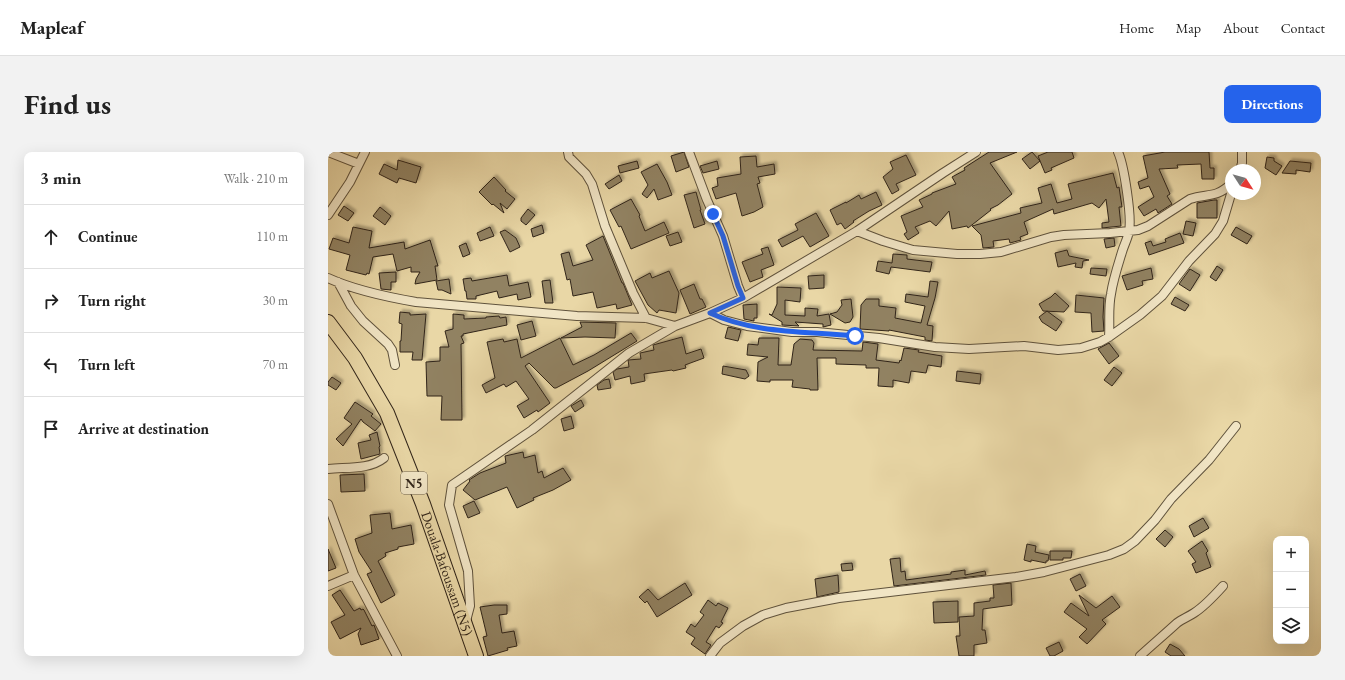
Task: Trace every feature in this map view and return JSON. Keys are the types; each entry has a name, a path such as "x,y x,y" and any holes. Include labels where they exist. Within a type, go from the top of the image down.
{"highway":[{"name":"Douala-Bafoussam (N5)","path":"328,322 355,358 387,413 422,504 476,656"}],"street":[{"path":"328,152 358,164"},
{"path":"328,215 350,182 365,152"},
{"path":"568,152 569,157 586,174 592,184 605,226 633,293 646,318"},
{"path":"689,152 707,200 723,236 743,298"},
{"path":"465,622 470,606 468,571 448,505 452,485 532,430 629,353 676,326 743,298 857,231 976,152"},
{"path":"1109,337 1109,309 1111,293 1120,257 1129,230 1129,211 1121,160 1118,152"},
{"path":"1242,152 1242,164"},
{"path":"857,231 913,250 967,254 1001,252 1051,237 1138,230 1148,226 1190,199 1215,195 1225,189"},
{"path":"710,313 724,320 747,326 792,332 817,332 880,338 950,349 1012,346 1067,350 1096,343 1109,337 1140,315 1162,296 1189,261 1215,234 1223,221 1229,200"},
{"path":"328,278 393,298 416,302 577,316 646,318 676,326"},
{"path":"338,282 351,306 359,317 388,344 392,350 395,365"},
{"path":"710,656 720,643 743,626 763,615 786,608 839,598 1044,572 1124,549 1135,541 1171,499 1209,460 1236,426"},
{"path":"328,468 361,466 378,463 384,458"},
{"path":"328,504 354,574 397,656"},
{"path":"328,586 354,574"},
{"path":"1140,656 1179,622 1194,613 1209,601 1224,586"}],"building":[{"path":"684,152 689,167 676,172 671,156"},
{"path":"989,152 1017,152 990,163 1012,194 998,205 990,209 991,210 968,228 967,226 952,229 949,211 936,226 930,221 915,227 919,233 908,240 904,234 907,232 901,216 923,207 919,200 932,193 956,184 952,177 965,170 964,168"},
{"path":"1032,152 1040,161 1030,169 1022,159"},
{"path":"1048,152 1072,152 1074,158 1051,168 1052,170 1045,173 1038,156"},
{"path":"1165,152 1209,152 1210,168 1214,168 1214,179 1202,179 1201,164 1177,165 1178,168 1159,169 1170,194 1167,196 1172,204 1158,213 1156,209 1144,216 1138,207 1154,197 1149,186 1140,189 1138,182 1148,178 1143,156"},
{"path":"906,155 916,175 896,184 899,190 892,194 883,177 893,169 890,162"},
{"path":"756,156 757,167 774,164 775,174 758,177 760,183 757,184 763,207 742,216 736,193 716,199 712,188 718,186 717,178 741,174 740,157"},
{"path":"1267,157 1274,158 1274,161 1282,166 1276,175 1265,168"},
{"path":"398,160 421,167 416,183 399,178 397,183 379,174 384,164 397,170"},
{"path":"637,161 639,168 620,173 618,166"},
{"path":"717,161 719,169 703,173 700,166"},
{"path":"1290,161 1311,163 1310,172 1296,170 1296,174 1282,173"},
{"path":"657,164 672,195 658,200 654,189 647,198 642,194 648,185 641,172"},
{"path":"1113,173 1117,188 1119,187 1122,207 1119,207 1121,226 1102,228 1102,223 1109,222 1106,199 1099,208 1092,203 1054,214 1053,209 1024,222 1028,234 1020,237 1021,240 1010,243 1009,239 993,241 994,247 983,248 981,235 972,226 1021,213 1020,208 1042,203 1038,188 1051,184 1057,203 1072,199 1068,184"},
{"path":"619,175 622,181 609,189 605,184"},
{"path":"494,177 506,190 505,191 515,199 507,209 500,203 504,213 493,204 492,205 479,192"},
{"path":"696,192 705,224 694,228 684,195"},
{"path":"876,192 882,205 853,221 854,222 845,229 841,223 837,225 830,210 859,195 861,199"},
{"path":"631,199 640,215 639,216 645,231 664,222 669,233 631,249 621,226 619,227 610,210"},
{"path":"1217,200 1217,218 1197,218 1197,203"},
{"path":"344,206 354,213 348,221 338,215"},
{"path":"380,207 391,216 385,225 373,216"},
{"path":"528,209 535,215 526,225 521,221 521,218"},
{"path":"816,213 829,236 810,247 803,236 782,247 778,240 798,230 795,224"},
{"path":"1186,221 1196,223 1193,236 1183,234"},
{"path":"542,225 544,233 533,237 531,229"},
{"path":"353,227 372,231 369,248 404,242 405,249 430,240 438,266 435,266 437,280 415,284 420,272 411,272 411,267 397,271 393,254 373,257 369,274 367,273 366,275 346,270 350,255 329,249 333,238 349,243"},
{"path":"490,227 494,236 480,241 477,233"},
{"path":"1236,227 1252,236 1247,244 1231,235"},
{"path":"505,230 516,238 520,247 510,252 500,232"},
{"path":"678,232 682,242 670,246 666,236"},
{"path":"1180,233 1184,243 1149,255 1145,243 1151,241 1153,246 1166,242 1165,239"},
{"path":"603,236 632,305 617,309 616,304 597,308 593,292 573,296 570,279 567,280 561,254 569,252 573,266 593,260 586,245"},
{"path":"1114,238 1115,246 1106,248 1104,239"},
{"path":"466,243 470,254 463,257 459,246"},
{"path":"768,247 774,265 761,270 763,277 750,282 742,262 763,254 761,249"},
{"path":"1067,250 1069,256 1089,260 1083,261 1082,268 1075,267 1076,263 1058,267 1055,253"},
{"path":"893,254 907,255 907,259 932,262 930,272 891,267 889,274 876,271 878,261 892,263"},
{"path":"1217,266 1223,270 1216,281 1210,277"},
{"path":"1091,268 1107,269 1106,276 1090,274"},
{"path":"1151,268 1153,279 1142,281 1143,285 1127,290 1122,276"},
{"path":"1190,269 1200,275 1190,291 1179,284"},
{"path":"669,271 679,293 676,313 659,310 657,313 648,305 635,281 650,273 652,278"},
{"path":"396,272 396,282 391,282 391,290 381,289 379,273"},
{"path":"507,275 509,286 528,282 531,297 518,300 517,294 499,298 497,291 476,296 476,299 467,299 463,279 471,278 472,281"},
{"path":"824,275 824,288 809,289 808,276"},
{"path":"449,279 451,294 438,290 436,281"},
{"path":"550,280 553,303 545,303 542,281"},
{"path":"930,281 938,282 927,325 933,326 932,341 925,340 925,337 889,330 860,329 861,305 866,299 879,299 879,306 896,308 895,318 921,323 925,306 905,302 906,294 928,297"},
{"path":"694,284 700,299 702,299 706,307 690,314 680,290"},
{"path":"777,287 801,288 800,302 785,300 785,315 805,316 805,308 818,309 817,316 829,314 831,325 823,327 823,324 795,322 799,326 782,325 782,322 769,314 772,315 777,304"},
{"path":"1055,293 1069,306 1064,312 1043,311 1039,304"},
{"path":"1076,295 1104,298 1104,331 1092,332 1091,313 1075,312"},
{"path":"1175,297 1189,305 1185,311 1171,304"},
{"path":"851,299 853,317 850,322 845,323 830,314 837,312 842,305 841,300"},
{"path":"757,304 757,318 754,318 754,321 744,319 743,305"},
{"path":"1047,311 1062,322 1056,331 1042,322 1039,317"},
{"path":"400,312 410,313 410,315 426,314 422,360 412,360 413,352 400,352 402,324 399,323"},
{"path":"453,314 464,315 464,319 499,316 500,318 506,317 507,325 463,334 463,336 461,336 464,343 461,344 462,420 441,420 442,396 427,396 426,362 440,361 440,347 449,347 445,331 453,329"},
{"path":"532,321 536,336 521,340 517,325"},
{"path":"580,322 616,323 615,338 561,338 582,327"},
{"path":"728,327 741,330 738,341 725,338"},
{"path":"631,333 637,341 588,371 556,388 554,388 529,363 525,366 550,403 538,412 537,410 524,418 517,406 529,399 516,381 506,387 504,384 486,393 482,385 495,378 487,342 503,339 504,342 517,339 521,358 560,338 573,365 594,355"},
{"path":"682,337 686,354 701,349 704,358 685,365 686,368 644,374 645,381 631,384 630,376 615,380 613,372 617,369 629,367 628,360 641,359 640,353 654,350 653,345"},
{"path":"759,338 779,338 778,365 791,365 794,344 800,339 812,340 814,343 813,350 862,351 863,342 878,344 876,360 899,363 900,360 901,361 904,348 919,350 918,352 942,356 941,367 928,365 926,373 911,371 909,383 893,380 893,387 878,386 879,368 866,368 866,365 836,364 836,358 817,358 818,390 810,390 792,387 793,380 770,380 770,382 757,381 758,362 768,357 747,355 748,344 758,345"},
{"path":"1109,343 1119,356 1109,364 1098,349"},
{"path":"723,366 746,370 749,376 745,379 722,374"},
{"path":"1114,367 1122,373 1112,386 1104,380"},
{"path":"957,371 981,374 980,384 956,381"},
{"path":"332,377 341,383 336,390 328,385 328,382"},
{"path":"609,379 611,388 598,390 597,385 604,380"},
{"path":"581,400 584,406 575,412 571,406"},
{"path":"355,402 373,414 371,416 381,424 375,431 361,419 343,446 336,439 352,424 344,418"},
{"path":"571,416 574,428 564,431 561,419"},
{"path":"377,432 380,454 361,459 358,443 371,440 369,435"},
{"path":"523,452 524,458 535,455 538,473 542,471 544,478 563,468 571,480 553,490 533,498 534,500 517,508 507,487 475,500 463,490 470,481 469,480 480,473 506,463 505,456"},
{"path":"364,474 365,491 341,492 340,475"},
{"path":"474,501 480,513 468,518 463,506"},
{"path":"390,513 392,529 411,525 414,544 398,547 398,549 385,553 386,556 378,561 395,595 381,603 367,574 372,572 359,552 355,539 372,533 370,515"},
{"path":"1203,518 1209,528 1194,537 1189,526"},
{"path":"1165,530 1173,537 1165,547 1156,539"},
{"path":"1202,541 1208,551 1206,553 1211,567 1196,573 1192,564 1196,562 1188,551"},
{"path":"1027,544 1036,546 1035,552 1049,555 1048,561 1046,561 1046,563 1024,560"},
{"path":"328,549 336,568 328,571"},
{"path":"1050,551 1072,551 1071,558 1063,558 1063,560 1050,560"},
{"path":"900,558 901,572 905,571 906,580 951,574 951,572 965,570 965,575 985,571 986,575 894,586 890,559"},
{"path":"852,563 853,570 842,571 841,564"},
{"path":"1080,574 1086,586 1076,591 1070,579"},
{"path":"838,575 839,592 817,597 815,579"},
{"path":"685,583 692,595 657,617 647,601 645,603 639,597 648,589 658,600"},
{"path":"1011,583 1012,605 983,609 982,630 985,630 987,643 974,645 974,656 959,656 956,636 960,636 959,617 974,616 974,603 990,601 990,598 994,598 993,585"},
{"path":"340,590 354,611 360,608 361,610 364,610 372,626 374,625 379,639 361,645 358,634 361,628 340,639 331,622 345,615 332,595"},
{"path":"1079,595 1096,608 1112,596 1120,607 1102,620 1106,624 1087,644 1079,637 1087,629 1064,612 1071,603 1089,616"},
{"path":"708,600 716,606 718,603 728,608 721,622 723,623 719,628 716,626 706,642 711,645 705,654 691,644 695,638 686,632 691,624 695,627 704,615 700,612"},
{"path":"958,601 958,622 934,623 933,602"},
{"path":"507,605 507,614 499,615 502,633 514,631 517,646 507,648 508,650 488,656 483,637 487,636 480,607"},
{"path":"1059,642 1063,651 1054,656 1050,656 1046,648"},
{"path":"1170,644 1179,649 1185,656 1171,656 1165,652"}],"route":[{"path":"713,214 723,236 743,298 710,313 724,320 747,326 781,331 817,332 855,336"}]}
